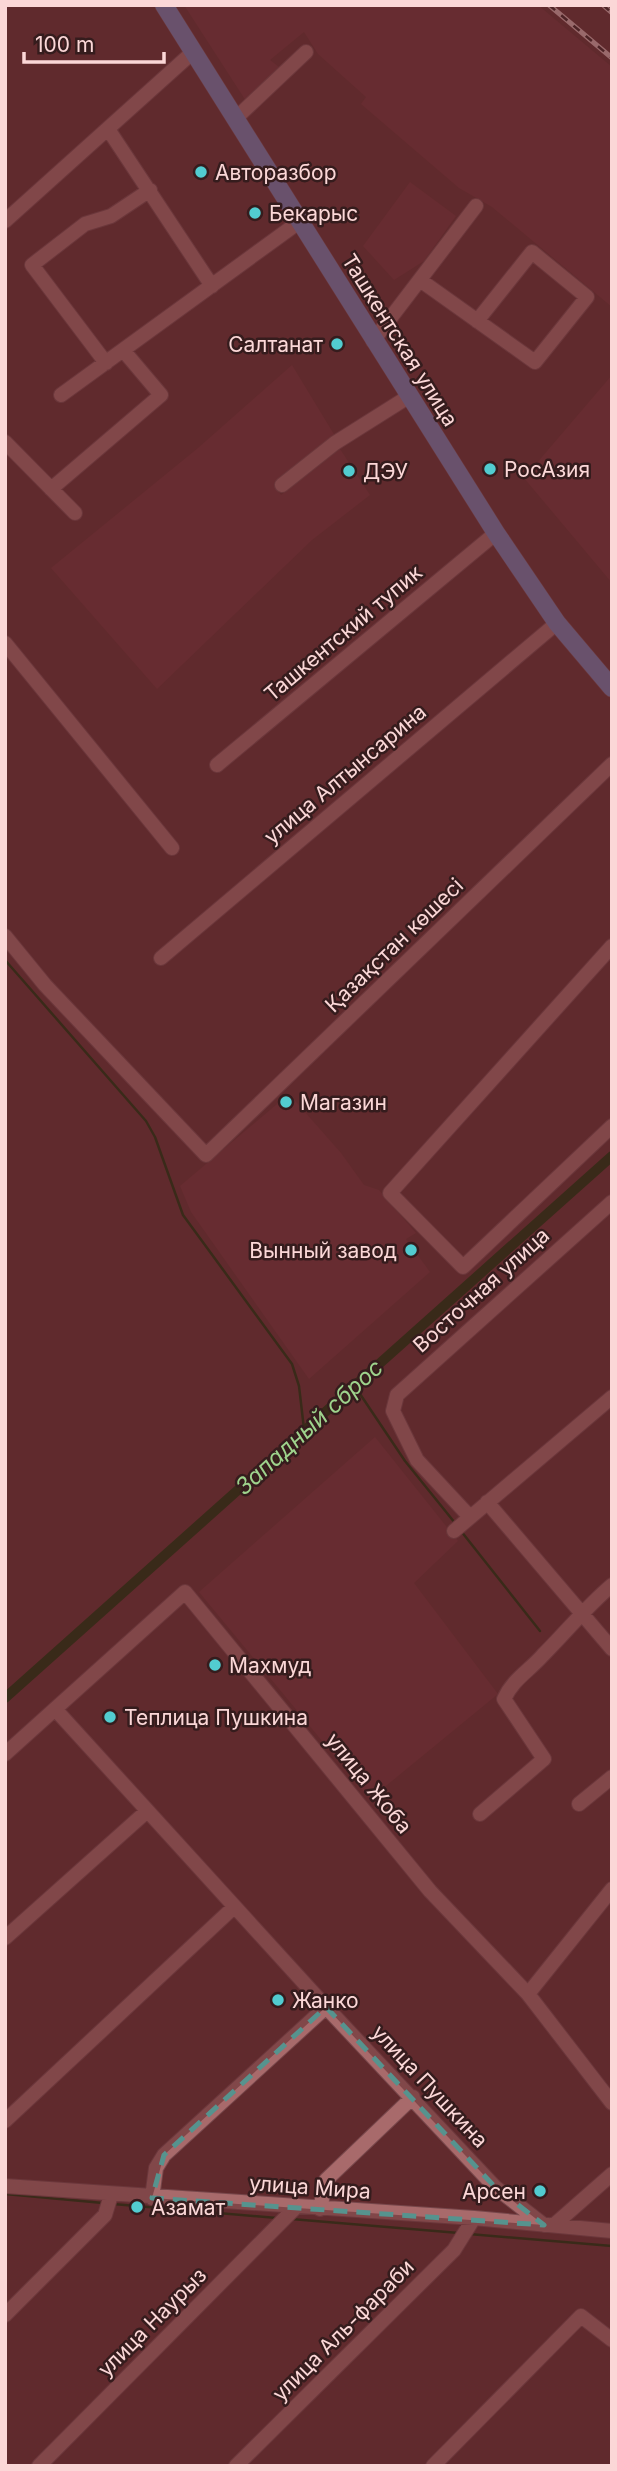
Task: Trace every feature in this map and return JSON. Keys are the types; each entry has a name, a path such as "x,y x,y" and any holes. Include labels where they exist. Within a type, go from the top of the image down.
{"main road":[{"name":"Ташкентская улица","path":"164,5 408,397 496,533 557,623 612,688"}],"street":[{"path":"5,221 193,52"},
{"path":"235,119 306,52"},
{"path":"108,129 212,286"},
{"path":"106,363 32,265 85,223 111,216 150,190"},
{"path":"373,341 476,206"},
{"path":"61,395 299,222"},
{"path":"420,280 477,321 535,362 587,297 532,252 477,321"},
{"path":"51,489 161,395 123,350"},
{"path":"282,485 335,443 408,397"},
{"path":"5,442 75,513"},
{"name":"Ташкентский тупик","path":"216,765 496,533"},
{"name":"улица Алтынсарина","path":"161,958 557,623"},
{"path":"5,643 172,848"},
{"name":"Қазақстан көшесі","path":"5,936 45,985 206,1155 612,764"},
{"name":"Восточная улица","path":"612,946 390,1194 463,1267 612,1126"},
{"name":"Восточная улица","path":"470,1517 417,1460 393,1411 397,1395 612,1202"},
{"path":"454,1531 612,1397"},
{"path":"487,1503 612,1650"},
{"path":"480,1814 544,1759 504,1699 510,1685 543,1656 580,1612 612,1585"},
{"name":"улица Жоба","path":"55,1709 185,1592 430,1891 528,1994 612,2103"},
{"path":"5,1754 55,1709"},
{"name":"улица Пушкина","path":"55,1709 146,1812 495,2187 549,2225"},
{"path":"579,1804 612,1777"},
{"path":"5,1938 146,1812"},
{"path":"528,1994 612,1889"},
{"path":"5,2121 234,1907"},
{"path":"152,2198 156,2168 164,2155 326,2007"},
{"path":"320,2209 326,2180 413,2097"},
{"path":"549,2225 612,2174"},
{"name":"улица Мира","path":"5,2186 295,2208 474,2218 612,2231"},
{"path":"5,2315 105,2215 111,2195"},
{"name":"улица Наурыз","path":"39,2466 295,2208"},
{"name":"улица Аль-фараби","path":"236,2466 454,2250 474,2218"},
{"path":"433,2466 581,2316 612,2340"}],"highlighted area":[{"path":"326,2007 495,2187 544,2225 152,2198 164,2155"}],"shaded area":[{"path":"184,5 538,5 612,67 612,307 492,207 459,188 361,104 366,97 318,54 304,32 270,60 279,67 246,101"},
{"path":"410,182 456,216 424,261 394,280 363,246"},
{"path":"292,365 335,436 274,485 281,495 340,449 370,495 312,540 157,689 51,568 198,448"},
{"path":"612,375 612,583 524,478"},
{"path":"289,1094 341,1153 364,1185 379,1190 416,1233 406,1239 430,1272 309,1379 191,1212 180,1186"},
{"path":"375,1437 458,1541 414,1583 498,1694 370,1799 199,1592"}],"waterway":[{"path":"5,960 146,1121 155,1137 183,1215 292,1364 299,1386 304,1429"},
{"name":"Западный сброс","path":"5,1698 612,1156"},
{"path":"354,1385 405,1461 455,1523"},
{"path":"461,1531 540,1631"},
{"path":"5,2194 103,2203"},
{"path":"113,2204 277,2218"},
{"path":"291,2219 459,2233"},
{"path":"469,2234 612,2246"}],"railway":[{"path":"549,5 612,58"},
{"path":"603,5 612,13"}],"place":[{"name":"Авторазбор","path":"201,172"},
{"name":"Бекарыс","path":"255,213"},
{"name":"Салтанат","path":"337,344"},
{"name":"РосАзия","path":"490,469"},
{"name":"ДЭУ","path":"349,471"},
{"name":"Магазин","path":"286,1102"},
{"name":"Вынный завод","path":"411,1250"},
{"name":"Махмуд","path":"215,1665"},
{"name":"Теплица Пушкина","path":"110,1717"},
{"name":"Жанко","path":"278,2000"},
{"name":"Арсен","path":"540,2191"},
{"name":"Азамат","path":"137,2207"}]}
